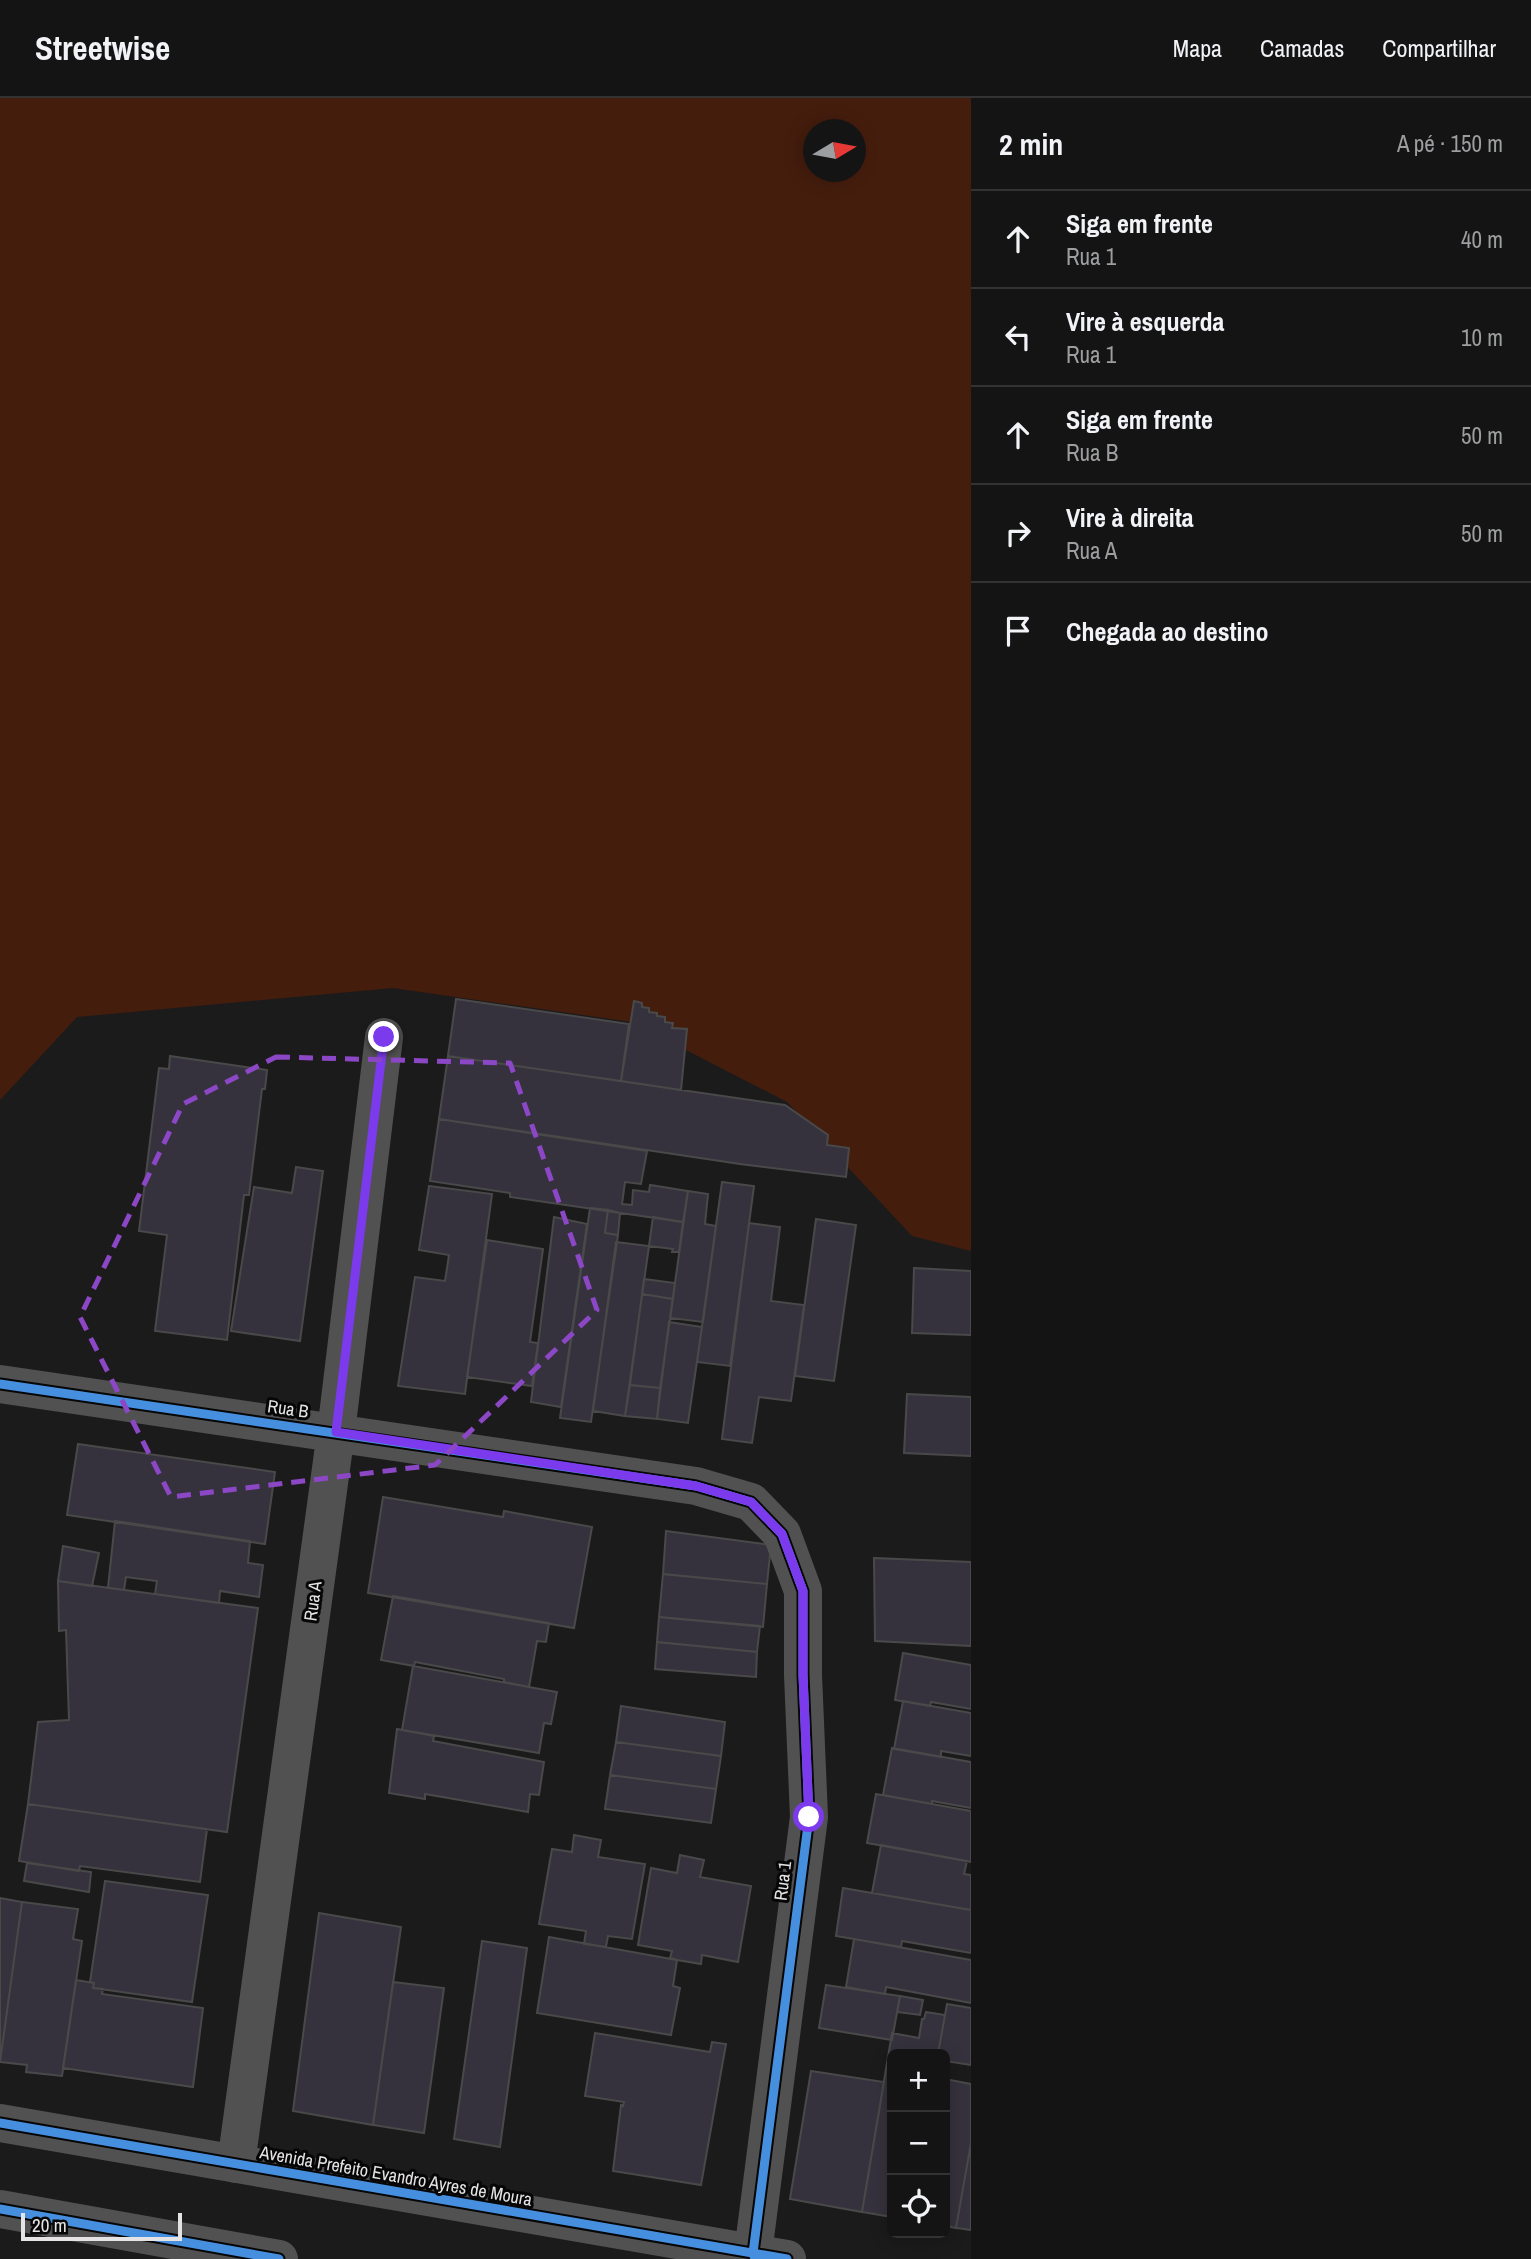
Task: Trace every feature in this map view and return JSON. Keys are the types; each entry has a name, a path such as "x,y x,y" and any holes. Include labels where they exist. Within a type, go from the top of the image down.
{"street":[{"name":"Rua A","path":"236,2164 336,1432 384,1037"},
{"name":"Rua B","path":"0,1384 696,1486"},
{"name":"Rua 1","path":"696,1486 751,1502 782,1534 803,1591 803,1675 809,1817 765,2257"},
{"name":"Avenida Prefeito Evandro Ayres de Moura","path":"0,2123 765,2257"},
{"path":"0,2209 279,2259"}],"highlighted area":[{"path":"276,1057 510,1063 597,1310 435,1465 171,1497 80,1317 183,1104"}],"shaded area":[{"path":"0,98 971,98 971,1251 912,1236 787,1102 632,1022 393,988 77,1017 0,1100"}],"building":[{"path":"456,999 629,1024 621,1081 448,1056"},
{"path":"634,1001 649,1008 649,1012 665,1017 665,1022 673,1023 672,1028 687,1029 681,1090 621,1081"},
{"path":"170,1056 267,1070 265,1089 262,1089 249,1195 244,1195 227,1340 155,1331 167,1235 139,1231 159,1068 169,1069"},
{"path":"448,1056 785,1105 828,1135 827,1145 849,1148 846,1177 439,1119"},
{"path":"439,1119 647,1151 641,1184 625,1182 622,1204 632,1205 633,1190 649,1192 650,1185 688,1191 683,1222 510,1197 510,1193 430,1181"},
{"path":"296,1167 323,1171 300,1341 231,1331 254,1187 292,1193"},
{"path":"722,1182 754,1186 730,1366 697,1362"},
{"path":"429,1186 492,1194 465,1394 398,1386 415,1277 445,1281 449,1255 419,1250"},
{"path":"688,1191 708,1194 705,1224 716,1226 703,1322 670,1318"},
{"path":"590,1208 608,1210 605,1233 618,1235 591,1422 560,1418"},
{"path":"608,1210 620,1213 618,1235 605,1233"},
{"path":"554,1217 587,1224 561,1407 531,1402"},
{"path":"653,1217 683,1222 679,1252 649,1246"},
{"path":"816,1219 856,1225 834,1381 795,1376"},
{"path":"749,1223 780,1227 771,1301 804,1305 791,1401 759,1397 752,1443 722,1439"},
{"path":"487,1240 543,1249 530,1342 538,1343 532,1386 467,1377"},
{"path":"616,1242 649,1246 625,1416 593,1411"},
{"path":"914,1268 971,1271 971,1335 912,1333"},
{"path":"644,1279 675,1283 673,1299 642,1294"},
{"path":"642,1294 673,1299 660,1388 630,1385"},
{"path":"669,1322 702,1327 688,1423 657,1419"},
{"path":"630,1385 660,1388 657,1419 625,1416"},
{"path":"907,1394 971,1397 971,1456 904,1453"},
{"path":"78,1444 275,1472 265,1544 67,1515"},
{"path":"383,1497 503,1517 504,1511 592,1527 574,1628 368,1593"},
{"path":"115,1521 250,1541 248,1563 263,1565 259,1597 220,1591 219,1603 155,1594 157,1581 126,1577 124,1590 108,1588"},
{"path":"666,1531 771,1545 767,1584 663,1574"},
{"path":"63,1546 99,1553 92,1586 58,1581"},
{"path":"874,1558 971,1562 971,1646 875,1641"},
{"path":"663,1574 767,1584 763,1627 659,1617"},
{"path":"58,1581 258,1608 227,1832 28,1804 38,1722 69,1720 66,1630 59,1631"},
{"path":"393,1596 549,1623 546,1642 537,1641 529,1687 504,1682 504,1679 415,1662 414,1666 381,1660"},
{"path":"659,1617 760,1626 757,1652 657,1642"},
{"path":"657,1642 757,1652 756,1677 655,1669"},
{"path":"903,1653 971,1665 971,1709 931,1702 930,1706 895,1700"},
{"path":"413,1666 557,1692 551,1724 544,1723 539,1753 402,1730"},
{"path":"903,1701 971,1713 971,1756 941,1751 941,1757 894,1749"},
{"path":"621,1706 725,1722 721,1756 616,1742"},
{"path":"397,1729 434,1736 433,1741 544,1762 539,1795 530,1794 528,1812 425,1794 425,1799 389,1793"},
{"path":"616,1742 721,1756 716,1789 610,1775"},
{"path":"892,1748 971,1762 971,1808 883,1795"},
{"path":"610,1775 716,1789 711,1823 605,1809"},
{"path":"876,1794 971,1811 971,1862 867,1843"},
{"path":"28,1804 207,1829 200,1882 80,1866 79,1871 19,1861"},
{"path":"574,1835 601,1840 598,1857 645,1864 632,1939 608,1936 606,1947 584,1944 586,1931 539,1924 552,1849 572,1852"},
{"path":"881,1845 967,1861 964,1874 971,1875 971,1910 872,1893"},
{"path":"680,1855 704,1860 700,1877 751,1886 738,1962 702,1955 701,1964 677,1960 670,1958 672,1951 638,1945 651,1868 677,1873"},
{"path":"27,1863 91,1872 89,1892 24,1881"},
{"path":"105,1881 208,1895 192,2002 93,1988 94,1983 90,1982"},
{"path":"843,1888 971,1910 971,1953 902,1941 901,1947 836,1936"},
{"path":"0,1898 22,1902 0,2062"},
{"path":"22,1902 78,1909 73,1939 82,1941 62,2076 26,2072 27,2065 0,2062"},
{"path":"319,1913 401,1927 373,2125 293,2111"},
{"path":"549,1937 677,1960 673,1986 680,1988 671,2035 537,2013"},
{"path":"854,1939 971,1960 971,2003 886,1987 885,1994 846,1987"},
{"path":"482,1941 527,1948 500,2147 454,2139"},
{"path":"76,1980 94,1983 93,1988 103,1989 102,1994 203,2008 193,2087 63,2068"},
{"path":"393,1982 444,1988 424,2133 373,2125"},
{"path":"826,1985 900,1996 892,2040 819,2028"},
{"path":"900,1996 923,2000 920,2015 897,2012"},
{"path":"947,2004 971,2008 971,2065 950,2062 950,2049 939,2049"},
{"path":"926,2012 945,2015 939,2049 889,2049 892,2033 919,2038"},
{"path":"595,2033 710,2052 712,2042 726,2044 701,2185 613,2171 621,2105 623,2106 624,2102 585,2096"},
{"path":"887,2063 887,2216 862,2212"},
{"path":"811,2071 884,2082 862,2212 790,2199"},
{"path":"950,2080 971,2084 971,2143 956,2228 950,2227"},
{"path":"971,2143 971,2230 956,2228"}],"cycle path":[{"path":"0,1384 696,1486 751,1502 782,1534 803,1591 803,1675 809,1817 753,2253 755,2259"},
{"path":"0,2123 787,2259"},
{"path":"0,2209 279,2259"}],"route":[{"path":"384,1037 336,1432 696,1486 751,1502 782,1534 803,1591 803,1675 809,1817"}]}
